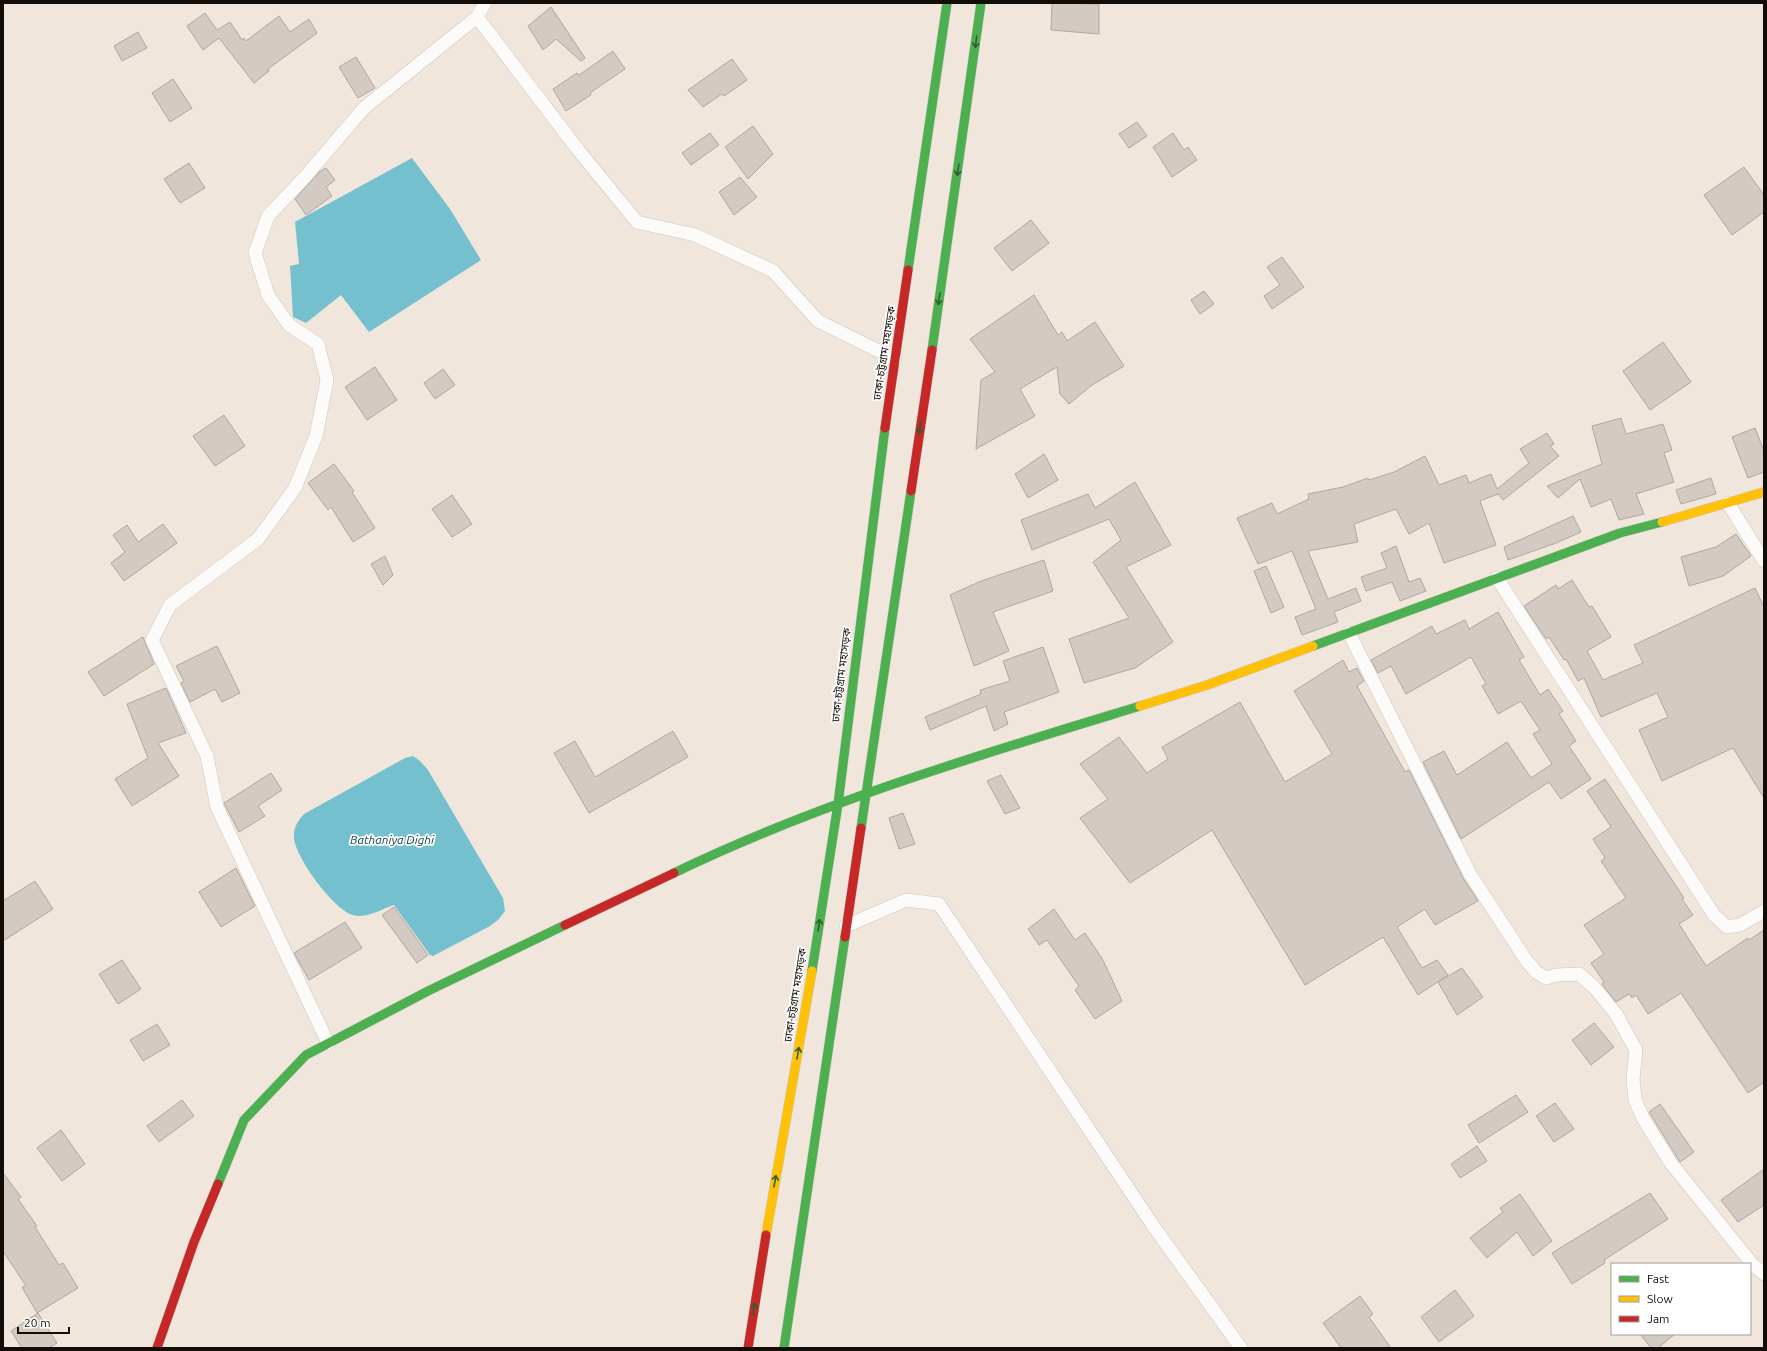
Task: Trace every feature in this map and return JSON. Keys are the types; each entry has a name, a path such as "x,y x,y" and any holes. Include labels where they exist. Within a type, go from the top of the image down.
{"highway":[{"name":"ঢাকা-চট্টগ্রাম মহাসড়ক","path":"748,1348 806,1006 838,804 880,460 947,3"},
{"path":"784,1348 982,3"},
{"path":"157,1348 194,1242 244,1120 306,1055 328,1043 428,991 713,854 866,793 958,762 1207,685 1620,533 1764,492"}],"street":[{"path":"328,1043 217,807 207,756 152,640 170,605 258,539 295,488 316,436 327,380 318,344 289,325 268,295 255,253 268,216 305,177 364,108 477,17 485,3"},
{"path":"477,17 580,151 637,222 695,235 773,271 818,321 895,359"},
{"path":"1728,503 1764,561"},
{"path":"1498,578 1714,915 1728,927 1740,925 1764,911"},
{"path":"1349,633 1470,874 1526,960 1536,972 1546,978 1557,975 1579,974 1594,987 1616,1014 1636,1050 1632,1079 1635,1100 1643,1118 1670,1162 1753,1265 1764,1274"},
{"path":"846,926 906,900 939,904 1154,1227 1241,1348"}],"water":[{"path":"412,158 450,209 481,260 369,332 341,295 306,323 293,317 290,266 299,264 295,222"},
{"name":"Bathaniya Dighi","path":"413,756 428,770 503,898 505,911 498,920 490,926 433,956 430,955 394,905 363,916 353,915 345,911 326,893 307,868 295,845 294,836 297,824 304,814 405,758"}],"building":[{"path":"1052,3 1099,4 1099,34 1051,30"},
{"path":"551,7 585,58 581,61 556,39 543,50 528,26"},
{"path":"205,13 217,30 230,22 242,40 244,38 246,41 279,16 290,32 309,19 317,33 268,69 269,71 254,83 219,38 203,50 187,26"},
{"path":"138,32 147,48 122,61 114,46"},
{"path":"613,51 625,69 590,93 591,95 566,111 553,89 577,73 579,75"},
{"path":"356,57 375,88 358,98 339,67"},
{"path":"732,59 747,80 724,96 722,94 703,107 688,90"},
{"path":"173,79 192,108 170,122 152,93"},
{"path":"1137,122 1147,136 1129,148 1119,134"},
{"path":"753,126 773,154 748,179 725,147"},
{"path":"710,133 719,145 691,165 682,153"},
{"path":"1173,133 1184,150 1188,147 1197,160 1172,177 1153,147"},
{"path":"189,163 205,188 180,203 164,179"},
{"path":"1744,167 1764,195 1764,212 1732,235 1704,195"},
{"path":"326,168 335,180 326,187 332,196 306,215 295,199 319,172"},
{"path":"740,177 757,197 734,215 719,192"},
{"path":"1031,220 1049,243 1012,271 994,248"},
{"path":"1282,257 1304,287 1272,309 1264,296 1280,285 1267,267"},
{"path":"1204,291 1214,304 1200,314 1191,300"},
{"path":"1034,295 1058,335 1062,332 1067,341 1095,322 1124,366 1092,385 1069,404 1060,394 1057,367 1020,389 1035,416 976,449 981,380 995,372 970,339"},
{"path":"1663,342 1691,382 1650,410 1623,371"},
{"path":"375,367 397,400 367,420 345,387"},
{"path":"443,369 455,385 435,399 424,383"},
{"path":"224,415 245,446 215,466 193,436"},
{"path":"1621,418 1626,434 1663,424 1672,450 1664,453 1674,482 1636,494 1644,514 1619,520 1611,499 1591,507 1580,479 1558,498 1547,486 1602,464 1592,426"},
{"path":"1755,428 1764,451 1764,472 1748,478 1732,437"},
{"path":"1547,433 1554,444 1550,446 1559,456 1503,500 1498,494 1480,501 1496,545 1444,563 1429,523 1409,534 1396,509 1354,524 1358,542 1308,551 1328,599 1356,588 1361,601 1334,612 1338,622 1302,635 1295,617 1316,609 1292,551 1258,564 1237,518 1272,503 1277,514 1309,499 1308,494 1343,487 1368,478 1369,480 1394,472 1425,456 1439,485 1466,475 1469,483 1491,474 1497,489 1529,463 1520,449"},
{"path":"1044,454 1058,480 1028,498 1015,474"},
{"path":"334,464 354,491 352,492 375,528 353,542 331,507 328,510 308,483"},
{"path":"1711,478 1716,494 1681,504 1676,490"},
{"path":"1135,482 1171,545 1126,567 1173,642 1135,668 1084,683 1069,639 1129,618 1093,562 1121,540 1109,519 1032,550 1021,520 1088,494 1095,508"},
{"path":"452,495 472,524 452,537 432,509"},
{"path":"1573,516 1581,532 1556,543 1508,560 1504,547"},
{"path":"163,524 177,543 124,581 111,563 125,552 113,535 127,525 138,542"},
{"path":"1736,534 1751,556 1723,576 1689,586 1681,557 1716,547"},
{"path":"1396,546 1409,582 1420,578 1426,591 1400,601 1392,582 1366,591 1361,577 1387,568 1381,553"},
{"path":"385,556 393,575 383,585 371,564"},
{"path":"1044,560 1053,591 993,612 1009,651 974,666 950,595 981,581"},
{"path":"1266,566 1284,607 1271,613 1254,571"},
{"path":"1572,580 1589,607 1592,606 1611,637 1587,651 1603,680 1643,663 1634,645 1755,588 1764,607 1764,798 1733,748 1662,781 1639,730 1668,717 1657,693 1601,717 1584,678 1578,681 1566,659 1564,660 1549,637 1546,639 1524,606 1556,585 1558,589"},
{"path":"1498,612 1524,657 1519,660 1540,695 1548,689 1563,711 1559,714 1576,741 1569,746 1591,779 1561,799 1549,782 1461,839 1423,762 1444,751 1457,775 1507,742 1531,778 1552,764 1533,734 1540,730 1521,701 1498,714 1482,686 1486,684 1471,657 1406,694 1391,666 1378,673 1371,660 1432,626 1436,634 1465,620 1469,629"},
{"path":"143,637 154,664 104,696 88,672"},
{"path":"217,646 240,693 222,702 215,689 190,702 181,683 184,681 176,666"},
{"path":"1043,647 1059,692 1004,712 1008,724 994,731 986,706 930,730 925,717 981,694 980,690 1010,681 1003,661"},
{"path":"1343,660 1349,672 1357,668 1364,681 1357,686 1405,772 1409,770 1463,878 1478,901 1435,925 1425,909 1397,927 1422,968 1437,960 1448,975 1418,995 1383,937 1305,985 1212,830 1130,883 1080,818 1108,799 1080,764 1119,737 1147,773 1168,759 1162,747 1240,702 1285,782 1332,754 1294,691"},
{"path":"166,688 186,733 158,743 179,776 132,806 115,779 148,758 127,704"},
{"path":"673,731 688,757 589,813 554,753 575,741 595,777"},
{"path":"271,773 282,790 258,806 265,816 239,832 224,803"},
{"path":"1001,775 1020,808 1005,814 987,781"},
{"path":"1605,779 1684,898 1682,899 1693,915 1679,924 1706,966 1748,938 1749,940 1764,930 1764,1082 1748,1093 1681,993 1648,1014 1636,995 1632,998 1629,994 1616,1002 1602,984 1604,982 1591,963 1604,954 1584,925 1626,898 1601,861 1605,858 1593,839 1611,827 1587,791"},
{"path":"903,813 915,844 899,849 889,818"},
{"path":"236,868 255,906 221,927 199,892"},
{"path":"35,881 53,909 3,941 3,901"},
{"path":"394,907 428,955 417,963 382,915"},
{"path":"1054,909 1075,940 1085,933 1103,960 1122,1001 1095,1019 1075,990 1079,986 1047,940 1039,945 1028,929"},
{"path":"345,922 362,948 309,980 294,953"},
{"path":"122,960 141,989 118,1004 99,974"},
{"path":"1462,968 1483,997 1457,1015 1438,982"},
{"path":"1594,1023 1614,1047 1591,1065 1572,1040"},
{"path":"157,1024 170,1045 143,1061 130,1040"},
{"path":"1516,1095 1528,1112 1479,1143 1468,1125"},
{"path":"182,1100 194,1116 159,1142 147,1126"},
{"path":"1555,1103 1574,1129 1554,1142 1536,1116"},
{"path":"1660,1104 1694,1152 1680,1162 1649,1112"},
{"path":"61,1130 85,1164 62,1181 37,1148"},
{"path":"1477,1146 1487,1161 1460,1178 1451,1164"},
{"path":"1764,1169 1764,1205 1738,1222 1721,1200"},
{"path":"3,1173 21,1197 18,1199 37,1226 35,1227 59,1265 63,1263 78,1288 37,1313 22,1287 26,1286 3,1251"},
{"path":"1650,1193 1668,1219 1604,1260 1605,1263 1572,1284 1552,1253"},
{"path":"1520,1194 1552,1241 1533,1256 1517,1232 1487,1258 1470,1238 1503,1212 1500,1208"},
{"path":"1455,1290 1474,1316 1439,1342 1421,1317"},
{"path":"1360,1296 1373,1314 1369,1317 1391,1348 1341,1348 1323,1323"},
{"path":"38,1313 57,1343 49,1348 22,1348 11,1331"},
{"path":"1641,1335 1674,1335 1658,1348 1651,1348"}],"traffic: fast":[{"path":"908,270 947,3"},
{"path":"932,350 981,3"},
{"path":"812,971 838,804 885,428"},
{"path":"861,828 911,491"},
{"path":"1313,646 1620,533 1662,522"},
{"path":"674,873 730,847 788,823 904,780 1140,706"},
{"path":"218,1184 244,1120 306,1055 428,991 565,925"},
{"path":"784,1348 845,937"}],"traffic: slow":[{"path":"1662,522 1764,492"},
{"path":"1140,706 1207,685 1313,646"},
{"path":"766,1235 812,971"}],"traffic: jam":[{"path":"885,428 908,270"},
{"path":"911,491 932,350"},
{"path":"845,937 861,828"},
{"path":"565,925 674,873"},
{"path":"157,1348 194,1242 218,1184"},
{"path":"748,1348 766,1235"}]}
